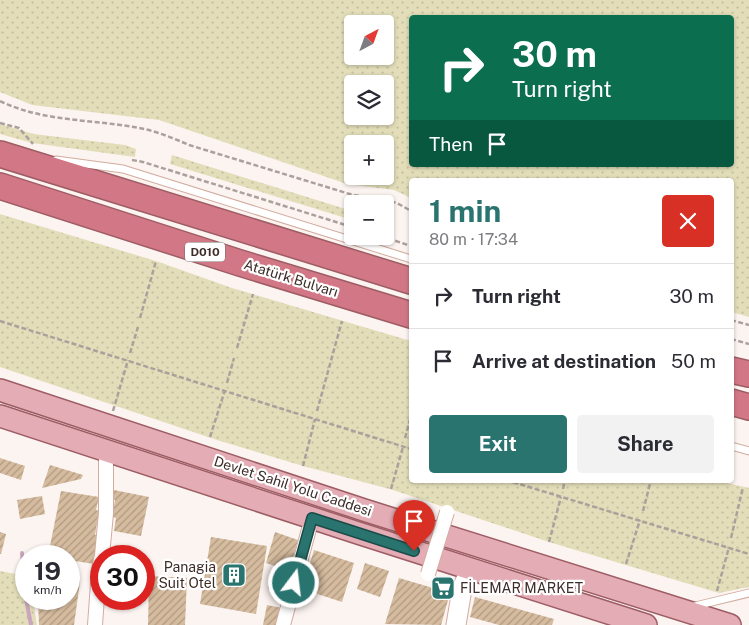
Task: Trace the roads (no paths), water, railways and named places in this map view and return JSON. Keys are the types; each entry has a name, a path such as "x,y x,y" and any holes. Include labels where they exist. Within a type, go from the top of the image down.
{"highway":[{"name":"D010","path":"0,153 409,280"},
{"name":"Atatürk Bulvarı","path":"0,186 409,314"},
{"path":"734,371 749,374"},
{"path":"734,403 749,407"}],"main road":[{"name":"Devlet Sahil Yolu Caddesi","path":"0,390 364,510 730,625"},
{"name":"Devlet Sahil Yolu Caddesi","path":"0,416 470,569 606,619 646,625"}],"street":[{"path":"103,545 106,513 106,450"},
{"path":"428,574 447,512"},
{"path":"283,625 312,518"},
{"path":"456,625 462,589 470,569"},
{"path":"95,625 96,610"}],"lane":[{"path":"0,153 38,157"},
{"path":"47,158 123,169 409,258"},
{"path":"734,447 749,451"},
{"path":"679,610 749,593"}],"waterway":[{"path":"28,610 31,625"}],"place":[{"name":"Panagia Suit Otel","path":"234,575"},
{"name":"FİLEMAR MARKET","path":"443,588"}]}
